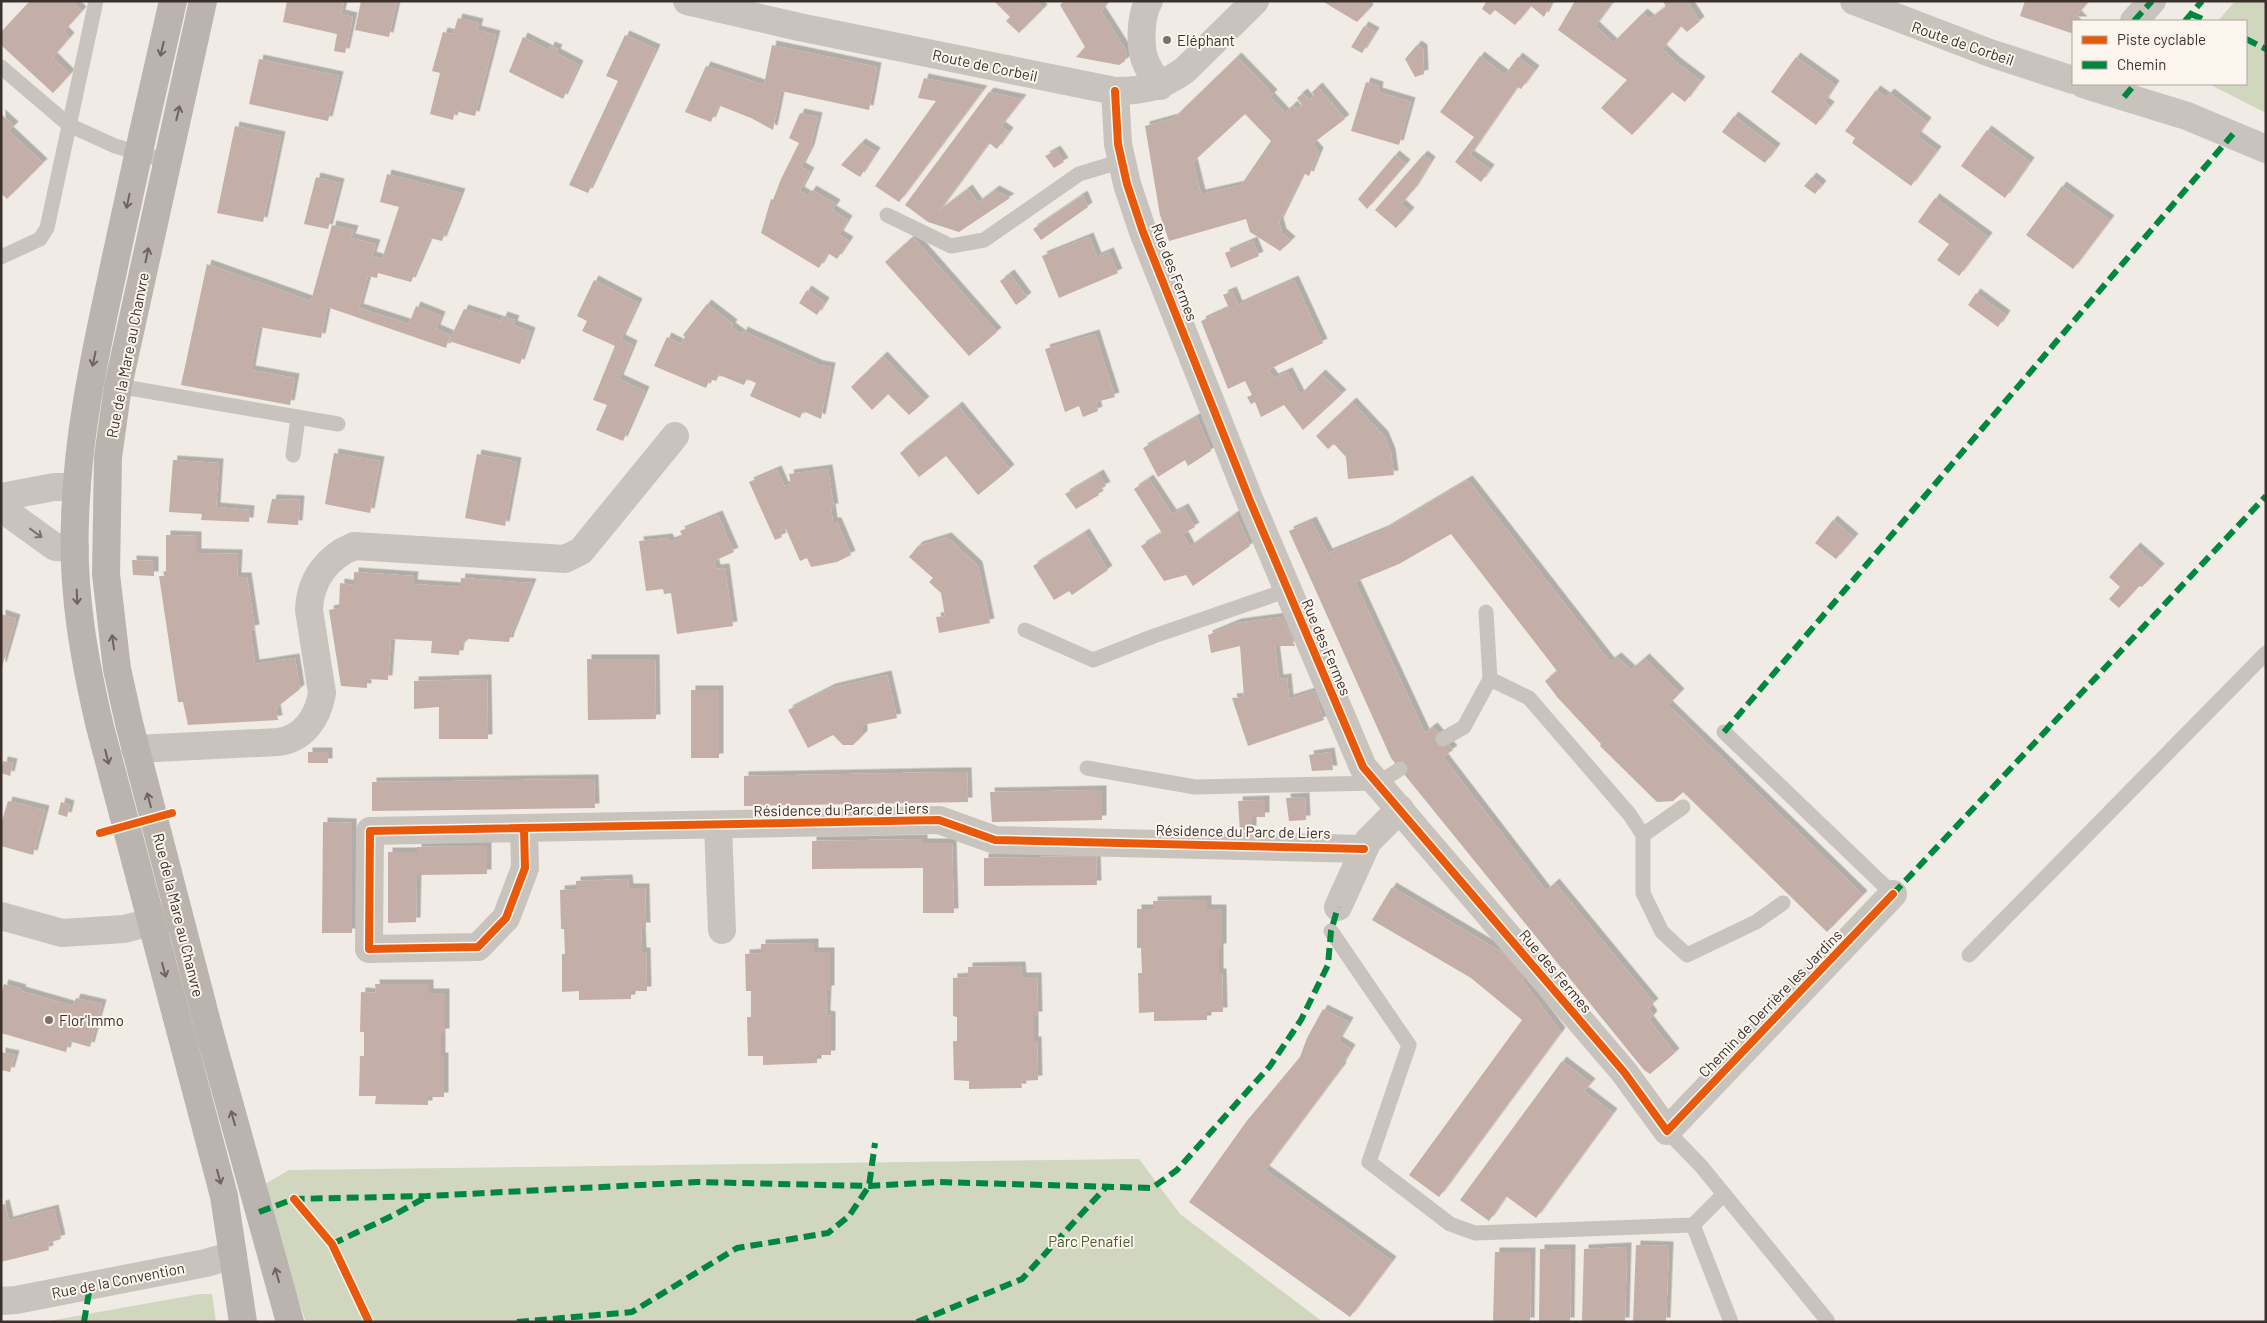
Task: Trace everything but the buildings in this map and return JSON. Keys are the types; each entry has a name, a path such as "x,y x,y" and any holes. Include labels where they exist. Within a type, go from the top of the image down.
{"main road":[{"name":"Rue de la Mare au Chanvre","path":"173,1 138,153 91,374 84,490 83,549 78,610 86,668 125,826 224,1196 243,1322"},
{"name":"Rue de la Mare au Chanvre","path":"203,1 118,386 108,457 106,574 108,610 116,670 135,749 290,1322"},
{"path":"84,490 94,473 108,457"},
{"path":"83,549 96,591 108,610"}],"street":[{"name":"Route de Corbeil","path":"686,1 799,27 1115,91 1140,91 1160,86 1185,70 1256,1"},
{"path":"1149,1 1141,31 1143,49 1146,63 1160,86"},
{"name":"Route de Corbeil","path":"1854,1 1990,53 2072,80"},
{"path":"2135,20 2152,1"},
{"path":"2086,85 2187,116 2266,148"},
{"name":"Rue des Fermes","path":"1115,91 1118,144 1144,232 1250,501 1363,767 1389,776 1400,809 1624,1072 1668,1131"},
{"path":"135,749 278,742 295,737 310,724 321,704 322,693 309,610 309,599 318,576 333,558 354,546 565,559 581,551 675,436"},
{"path":"1,497 54,487 84,490"},
{"path":"1,508 55,547 83,549"},
{"path":"1334,919 1368,841 1400,809"},
{"name":"Résidence du Parc de Liers","path":"524,829 525,868 506,918 478,947 369,949 370,831 718,826 940,820 995,840 1364,849"},
{"path":"718,826 722,930"},
{"name":"Chemin de Derrière les Jardins","path":"1668,1131 1892,894"},
{"path":"1,916 62,933 124,929 179,915"},
{"name":"Rue de la Convention","path":"1,1302 206,1263 233,1254"}],"lane":[{"path":"1,257 40,239 47,228 96,1"},
{"path":"1,67 69,125 115,146 167,161"},
{"path":"887,214 952,246 984,240 1079,174 1122,161"},
{"path":"118,386 338,424"},
{"path":"293,455 298,418"},
{"path":"1025,630 1093,660 1154,636 1288,590"},
{"path":"1443,739 1464,727 1490,679 1486,612"},
{"path":"1969,955 2266,652"},
{"path":"1490,679 1529,698 1630,816 1643,835 1643,893 1662,932 1687,955 1756,922 1783,903"},
{"path":"1724,732 1892,894"},
{"path":"1087,768 1195,787 1389,776"},
{"path":"1643,835 1683,807"},
{"path":"1334,919 1409,1045 1369,1162 1450,1224 1476,1233 1693,1224 1724,1194"},
{"path":"1668,1131 1724,1194 1827,1320 1826,1322"},
{"path":"1693,1224 1731,1322"}],"green space":[{"path":"2235,1 2266,1 2266,113 2211,85 2247,85 2247,20 2219,20"},
{"name":"Parc Penafiel","path":"1139,1159 1180,1214 1323,1322 306,1322 260,1187 289,1170"},
{"path":"200,1294 212,1294 216,1322 43,1322"}],"marked path":[{"path":"2135,20 2152,1"},
{"path":"2186,20 2202,1"},
{"path":"2191,14 2205,20"},
{"path":"2247,40 2266,49"},
{"path":"2124,97 2134,85"},
{"path":"1724,732 2233,134"},
{"path":"1893,894 2266,496"},
{"path":"259,1212 294,1199 427,1196 698,1182 869,1186 938,1182 1152,1188 1177,1170 1270,1066 1301,1020 1328,965 1331,931 1338,907"},
{"path":"517,1322 632,1312 737,1248 828,1233 849,1216 869,1186 875,1143"},
{"path":"917,1322 1022,1279 1106,1187"},
{"path":"332,1244 394,1215 426,1197"},
{"path":"84,1322 90,1286"}],"cycle path":[{"path":"1115,91 1118,144 1127,184 1143,232 1250,501 1363,767 1624,1072 1667,1131 1893,894"},
{"path":"100,833 172,813"},
{"path":"524,829 525,868 506,918 478,947 369,949 370,831 939,820 995,840 1364,849"},
{"path":"294,1199 332,1244 369,1322"}],"place":[{"name":"Eléphant","path":"1167,40"},
{"name":"Flor'Immo","path":"49,1020"}]}
